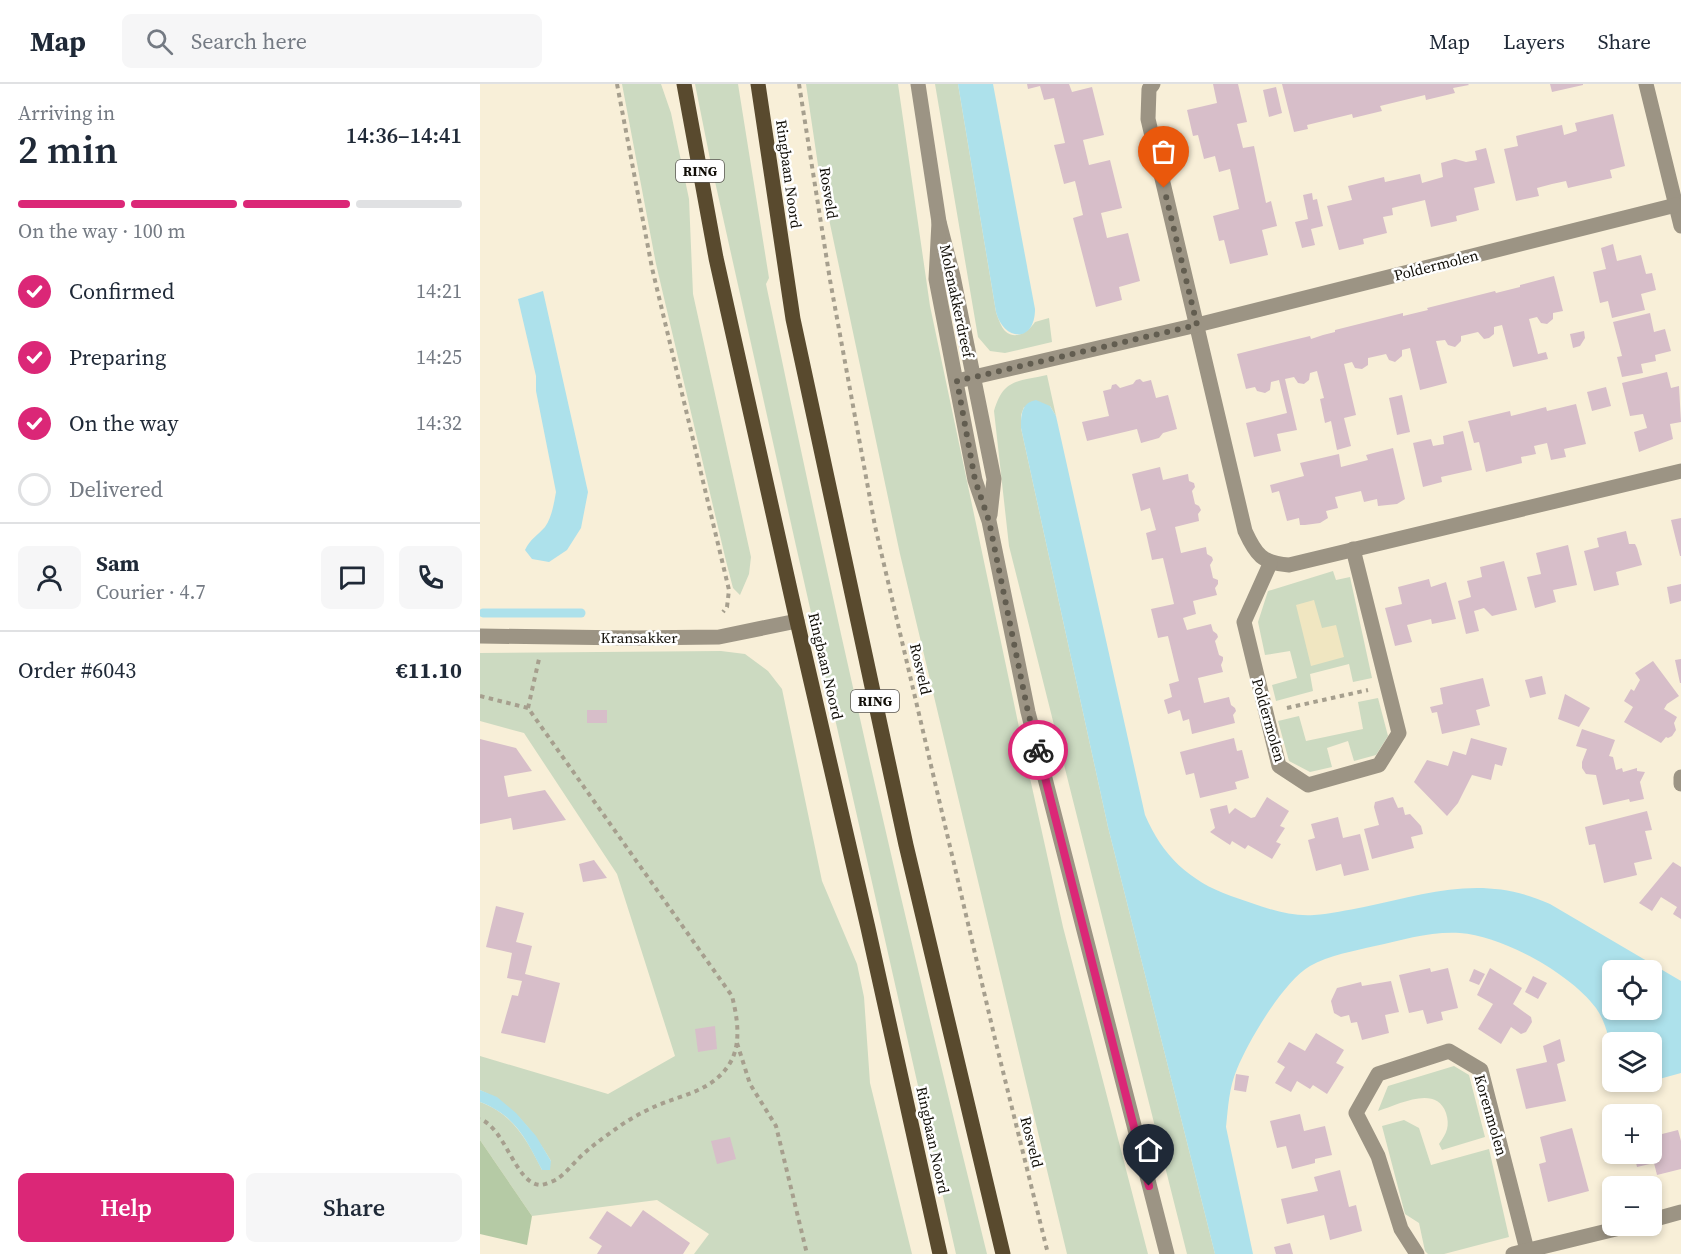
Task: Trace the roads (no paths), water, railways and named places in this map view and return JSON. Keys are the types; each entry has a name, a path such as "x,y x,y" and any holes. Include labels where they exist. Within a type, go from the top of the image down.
{"main road":[{"name":"Ringbaan Noord","path":"684,84 716,258 940,1254"},
{"name":"Ringbaan Noord","path":"758,84 793,319 906,845 1003,1254"}],"street":[{"name":"Molenakkerdreef","path":"918,84 939,222 953,276 994,479 989,521"},
{"path":"1646,84 1681,226"},
{"path":"1148,86 1148,119 1245,531 1254,549 1270,564 1289,565 1681,471"},
{"name":"Poldermolen","path":"957,381 1197,325 1676,205"},
{"name":"Molenakkerdreef","path":"939,222 936,279 975,480 989,521 1028,712 1167,1254"},
{"name":"Poldermolen","path":"1270,564 1244,622 1279,766 1308,785 1378,765 1399,733 1353,549"},
{"name":"Kransakker","path":"480,636 719,637 797,621"},
{"path":"1681,777 1681,784"},
{"name":"Korenmolen","path":"1417,1254 1401,1229 1378,1156 1356,1113 1378,1074 1449,1051 1481,1070 1523,1253 1602,1233"},
{"path":"1662,1217 1681,1212"}],"water":[{"path":"958,84 993,84 1035,309 1034,320 1025,333 1012,333 1005,329 996,312"},
{"path":"543,291 588,492 581,528 567,550 549,562 532,559 525,550 545,527 556,492 536,391 536,376 518,299"},
{"path":"1036,400 1050,406 1056,416 1145,815 1160,842 1179,865 1202,883 1216,890 1261,906 1303,915 1327,914 1457,889 1502,890 1526,895 1550,904 1645,960 1602,960 1602,1019 1585,995 1553,970 1515,949 1477,936 1439,933 1350,952 1310,966 1289,985 1268,1013 1242,1057 1234,1076 1229,1098 1226,1127 1253,1254 1215,1254 1108,827 1021,428 1023,410 1027,404"},
{"path":"1662,970 1681,981 1681,1073 1662,1078 1662,1032 1606,1032 1602,1020 1662,1020"},
{"path":"480,1090 497,1097 516,1113 536,1136 551,1161 550,1170 542,1170 525,1138 511,1121 492,1107 480,1102"}],"waterway":[{"path":"483,613 581,613"}]}
